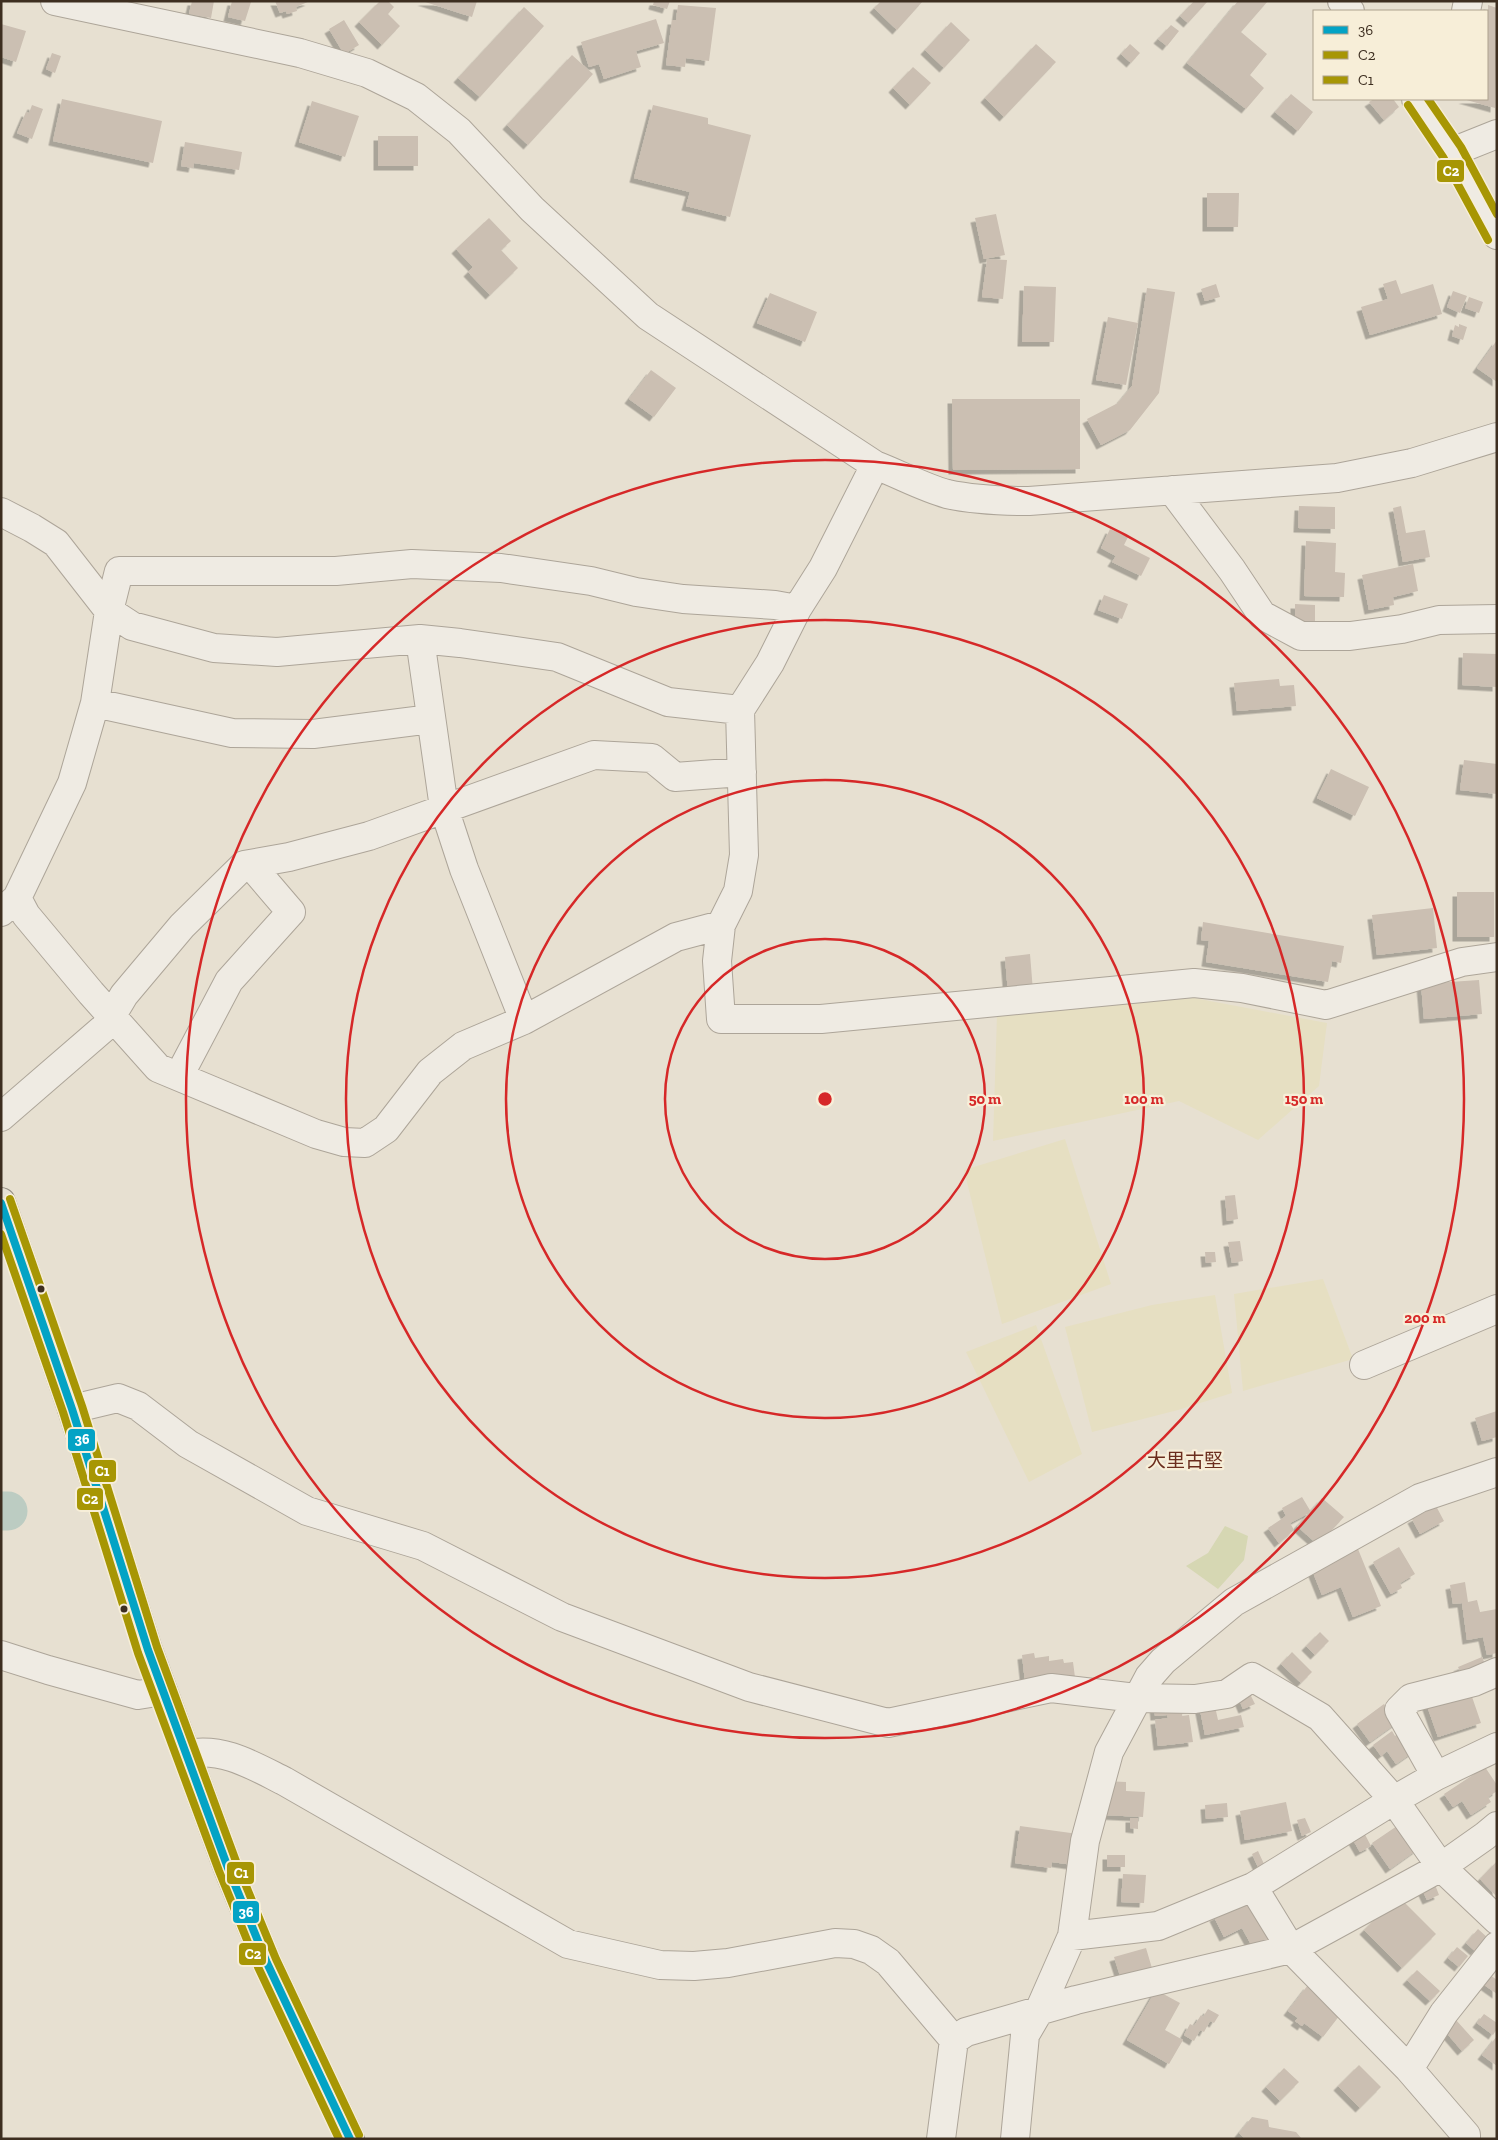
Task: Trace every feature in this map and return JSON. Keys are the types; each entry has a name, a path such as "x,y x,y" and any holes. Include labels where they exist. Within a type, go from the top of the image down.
{"main road":[{"path":"1,1202 6,1232 72,1409 148,1650 228,1868 267,1963 350,2139"}],"street":[{"path":"55,1 300,53 367,74 416,97 459,132 532,209 648,316 875,464 914,482 947,494 986,501 1029,501 1336,478 1412,463 1497,437"},
{"path":"1426,102 1497,234"},
{"path":"1452,152 1497,134"},
{"path":"875,464 823,568 797,609 770,663 740,710 744,855 738,891 721,925 717,961 721,1019 820,1019 1194,983 1242,988 1326,1005 1462,962 1497,957"},
{"path":"1172,490 1232,570 1262,615 1301,636 1350,636 1402,629 1439,620 1497,620"},
{"path":"1,512 56,543 109,611 132,626 214,648 277,652 420,639 557,657 668,702 740,710"},
{"path":"721,925 676,937 524,1020 463,1046 430,1072 386,1129 365,1143 344,1142 316,1134 158,1068 112,1014 91,993 26,915 9,905 72,783 95,703 109,611 119,571 336,571 412,564 501,568 591,581 636,592 683,599 775,605 797,609"},
{"path":"420,639 444,808 464,869 524,1020"},
{"path":"95,703 232,733 313,734 431,719"},
{"path":"1,1117 105,1027 112,1014 182,926 244,865 289,857 369,836 594,755 652,758 675,777 742,772"},
{"path":"179,1076 228,981 291,912 250,864"},
{"path":"1364,1365 1497,1309"},
{"path":"72,1409 118,1398 138,1406 188,1444 307,1511 423,1546 562,1617 749,1687 888,1723 1051,1688 1136,1698 1195,1699 1227,1694 1252,1677 1320,1717 1394,1800 1441,1867 1497,1920"},
{"path":"1015,2139 1025,2035 1039,2010 1072,1936 1085,1841 1107,1761 1136,1698 1149,1678 1164,1661 1234,1602 1420,1498 1497,1472"},
{"path":"1,1654 48,1670 138,1695 163,1691"},
{"path":"1436,1776 1398,1710 1411,1698 1474,1682 1497,1672"},
{"path":"1072,1936 1158,1926 1253,1887 1394,1800 1436,1776 1497,1747"},
{"path":"187,1754 204,1751 238,1758 284,1781 568,1944 660,1965 694,1966 728,1963 835,1943 854,1944 863,1947 888,1962 954,2040 941,2139"},
{"path":"954,2040 966,2032 1039,2010 1291,1949 1441,1867 1497,1826"},
{"path":"1253,1887 1291,1949 1409,2068 1466,2135 1466,2139"},
{"path":"1409,2068 1444,2013 1497,1946"}],"shaded area":[{"path":"1194,998 1327,1023 1319,1086 1258,1140 1179,1101 993,1141 997,1015"},
{"path":"1065,1139 1111,1284 1002,1324 964,1170"},
{"path":"1323,1279 1353,1359 1243,1391 1234,1294"},
{"path":"1215,1295 1232,1393 1178,1410 1092,1432 1065,1327 1152,1305"},
{"path":"1036,1325 1082,1454 1029,1482 966,1352"}],"green space":[{"path":"1225,1526 1248,1536 1244,1560 1218,1589 1186,1566 1208,1553"}],"building":[{"path":"192,1 214,1 211,18 189,14"},
{"path":"232,1 251,2 245,21 228,17"},
{"path":"275,1 310,1 296,7 297,11 287,14 286,11 280,13"},
{"path":"380,1 388,1 394,7 388,14 400,26 382,45 359,22"},
{"path":"422,1 477,1 472,17"},
{"path":"654,1 670,1 667,9 653,5"},
{"path":"881,1 923,1 897,30 874,8"},
{"path":"1194,1 1208,1 1188,23 1180,16"},
{"path":"1238,1 1268,1 1241,32 1267,54 1250,75 1264,88 1246,109 1187,63"},
{"path":"678,5 716,8 709,61 686,58 685,67 666,65 672,20 676,20"},
{"path":"1488,5 1497,8 1495,108 1467,100 1488,100"},
{"path":"524,7 544,26 480,97 458,78"},
{"path":"656,19 664,43 636,51 641,67 604,79 599,64 589,67 581,42"},
{"path":"344,20 359,45 344,54 329,29"},
{"path":"951,22 970,40 944,68 925,50"},
{"path":"1,24 26,31 16,62 1,57"},
{"path":"1171,25 1179,31 1167,46 1158,39"},
{"path":"1036,44 1056,62 1004,117 985,98"},
{"path":"1130,44 1140,53 1131,63 1121,54"},
{"path":"52,53 61,56 55,73 46,69"},
{"path":"572,55 593,74 528,145 507,125"},
{"path":"913,67 931,83 910,105 893,88"},
{"path":"1291,94 1313,112 1298,131 1275,112"},
{"path":"62,99 162,121 153,163 53,141"},
{"path":"1372,100 1394,100 1399,107 1384,120 1369,102"},
{"path":"312,101 359,116 345,157 299,142"},
{"path":"32,105 43,109 32,139 17,133 26,112 29,113"},
{"path":"653,105 708,118 708,124 751,135 730,217 686,206 690,192 634,178"},
{"path":"378,136 418,136 418,166 378,166"},
{"path":"185,142 242,152 239,170 194,163 193,168 181,166"},
{"path":"1207,193 1239,193 1238,227 1207,227"},
{"path":"996,214 1005,255 984,259 975,218"},
{"path":"489,218 511,241 501,250 518,268 490,295 468,272 473,267 456,249"},
{"path":"987,259 1007,260 1003,299 982,297"},
{"path":"1396,280 1401,294 1433,284 1442,314 1370,335 1361,307 1388,299 1383,284"},
{"path":"1216,284 1220,297 1205,301 1201,289"},
{"path":"1024,286 1056,287 1054,342 1022,342"},
{"path":"1147,288 1175,292 1159,393 1130,430 1101,445 1087,419 1118,403 1132,386"},
{"path":"1453,291 1467,296 1460,313 1447,307"},
{"path":"770,293 817,312 805,342 757,323"},
{"path":"1469,297 1483,302 1479,313 1465,308"},
{"path":"1108,317 1138,323 1126,385 1096,380"},
{"path":"1459,324 1467,327 1463,340 1452,336 1455,325 1459,327"},
{"path":"1497,340 1497,382 1477,368"},
{"path":"651,370 676,388 654,417 629,399"},
{"path":"952,399 1080,399 1080,469 953,470"},
{"path":"1299,506 1335,507 1335,529 1298,528"},
{"path":"1401,506 1406,533 1425,530 1430,557 1403,562 1393,508"},
{"path":"1110,529 1128,537 1124,545 1150,558 1141,576 1112,562 1116,556 1101,548"},
{"path":"1306,541 1336,543 1335,572 1345,573 1344,597 1304,596"},
{"path":"1413,564 1418,591 1393,597 1394,605 1369,610 1362,575"},
{"path":"1104,595 1128,604 1122,619 1098,610"},
{"path":"1295,604 1315,605 1315,623 1295,623"},
{"path":"1463,653 1497,654 1497,687 1462,685"},
{"path":"1279,679 1280,686 1294,685 1296,706 1237,711 1234,683"},
{"path":"1464,760 1497,764 1497,794 1460,790"},
{"path":"1331,769 1369,787 1355,816 1317,798"},
{"path":"1457,892 1494,892 1494,937 1457,937"},
{"path":"1433,908 1437,948 1377,955 1372,915"},
{"path":"1203,922 1344,946 1341,963 1332,961 1328,982 1206,962 1209,941 1201,940"},
{"path":"1030,954 1033,991 1008,993 1005,957"},
{"path":"1479,980 1482,1014 1424,1019 1421,984"},
{"path":"1235,1195 1238,1219 1227,1221 1225,1196"},
{"path":"1240,1241 1243,1261 1232,1263 1228,1242"},
{"path":"1205,1252 1215,1252 1216,1262 1206,1263"},
{"path":"1497,1411 1497,1437 1482,1441 1475,1418"},
{"path":"1302,1497 1311,1512 1290,1523 1294,1530 1279,1543 1268,1528 1286,1516 1282,1508"},
{"path":"1322,1498 1344,1517 1318,1545 1297,1526"},
{"path":"1436,1506 1444,1521 1420,1534 1412,1519"},
{"path":"1399,1547 1415,1574 1400,1583 1402,1588 1391,1594 1373,1562"},
{"path":"1358,1549 1381,1606 1353,1617 1341,1587 1322,1595 1312,1570"},
{"path":"1465,1582 1468,1602 1477,1600 1480,1612 1497,1609 1497,1653 1487,1655 1483,1637 1467,1640 1462,1603 1453,1604 1450,1585"},
{"path":"1320,1632 1329,1641 1315,1655 1306,1646"},
{"path":"1292,1652 1312,1672 1301,1683 1281,1664"},
{"path":"1034,1653 1035,1658 1049,1656 1049,1661 1063,1659 1064,1663 1073,1662 1076,1685 1026,1691 1022,1655"},
{"path":"1482,1657 1488,1671 1464,1680 1458,1667"},
{"path":"1469,1688 1481,1723 1438,1737 1426,1703"},
{"path":"1249,1692 1255,1704 1243,1709 1238,1697"},
{"path":"1214,1702 1218,1720 1241,1715 1244,1727 1205,1735 1199,1705"},
{"path":"1184,1703 1187,1713 1182,1714 1182,1716 1189,1715 1193,1742 1158,1746 1155,1720 1168,1718 1167,1715 1155,1716 1154,1705"},
{"path":"1384,1704 1398,1722 1370,1742 1357,1724"},
{"path":"1403,1730 1416,1750 1396,1764 1387,1751 1381,1756 1373,1745 1392,1731 1395,1736"},
{"path":"1485,1767 1497,1785 1497,1791 1488,1797 1491,1802 1471,1815 1462,1801 1453,1807 1444,1794"},
{"path":"1104,1781 1126,1782 1126,1791 1145,1792 1143,1817 1103,1815"},
{"path":"1286,1802 1292,1831 1245,1840 1240,1811"},
{"path":"1227,1803 1228,1817 1206,1819 1205,1805"},
{"path":"1130,1818 1138,1818 1138,1829 1130,1828"},
{"path":"1305,1818 1311,1832 1302,1836 1297,1820"},
{"path":"1400,1824 1418,1849 1390,1869 1372,1843"},
{"path":"1020,1826 1078,1834 1073,1865 1052,1862 1051,1868 1015,1863"},
{"path":"1361,1827 1371,1846 1360,1852 1349,1833"},
{"path":"1258,1851 1264,1864 1258,1867 1252,1854"},
{"path":"1107,1855 1125,1855 1125,1867 1107,1867"},
{"path":"1497,1861 1497,1897 1480,1879"},
{"path":"1123,1874 1146,1875 1144,1903 1121,1902"},
{"path":"1434,1882 1439,1895 1427,1900 1421,1887"},
{"path":"1254,1896 1276,1938 1254,1950 1242,1928 1224,1937 1214,1917"},
{"path":"1398,1896 1436,1934 1402,1968 1364,1930"},
{"path":"1478,1929 1488,1938 1475,1951 1466,1943"},
{"path":"1457,1947 1468,1956 1459,1967 1448,1958"},
{"path":"1146,1948 1154,1975 1123,1985 1114,1957"},
{"path":"1417,1970 1440,1991 1430,2001 1407,1980"},
{"path":"1490,1975 1497,1980 1497,1994 1483,1984"},
{"path":"1308,1985 1343,2011 1323,2037 1304,2023 1302,2026 1295,2021 1298,2018 1288,2011"},
{"path":"1156,1990 1180,2003 1165,2030 1183,2040 1169,2064 1127,2040"},
{"path":"1208,2009 1219,2015 1214,2023 1210,2021 1204,2032 1200,2030 1194,2041 1184,2035 1190,2024 1194,2026 1201,2015 1203,2017"},
{"path":"1484,2014 1497,2023 1497,2029 1493,2035 1477,2023"},
{"path":"1456,2020 1474,2040 1462,2051 1444,2030"},
{"path":"1497,2036 1497,2066 1482,2055"},
{"path":"1359,2065 1381,2087 1360,2108 1338,2086"},
{"path":"1284,2068 1299,2082 1280,2101 1266,2087"},
{"path":"1252,2117 1268,2120 1269,2127 1296,2132 1302,2139 1245,2139 1239,2133"}],"waterway":[{"path":"1,1511 8,1511"}],"transit line":[{"name":"C1","path":"1429,100 1461,147 1497,214"},
{"name":"C2","path":"1408,105 1443,157 1488,240"},
{"name":"C1","path":"10,1199 82,1406 157,1647 237,1864 276,1959 359,2135"},
{"name":"36","path":"1,1203 72,1409 148,1650 228,1868 267,1963 350,2139"},
{"name":"C2","path":"1,1234 63,1412 138,1653 219,1871 258,1967 339,2139"}],"district":[{"name":"大里古堅","path":"1185,1460"}]}
